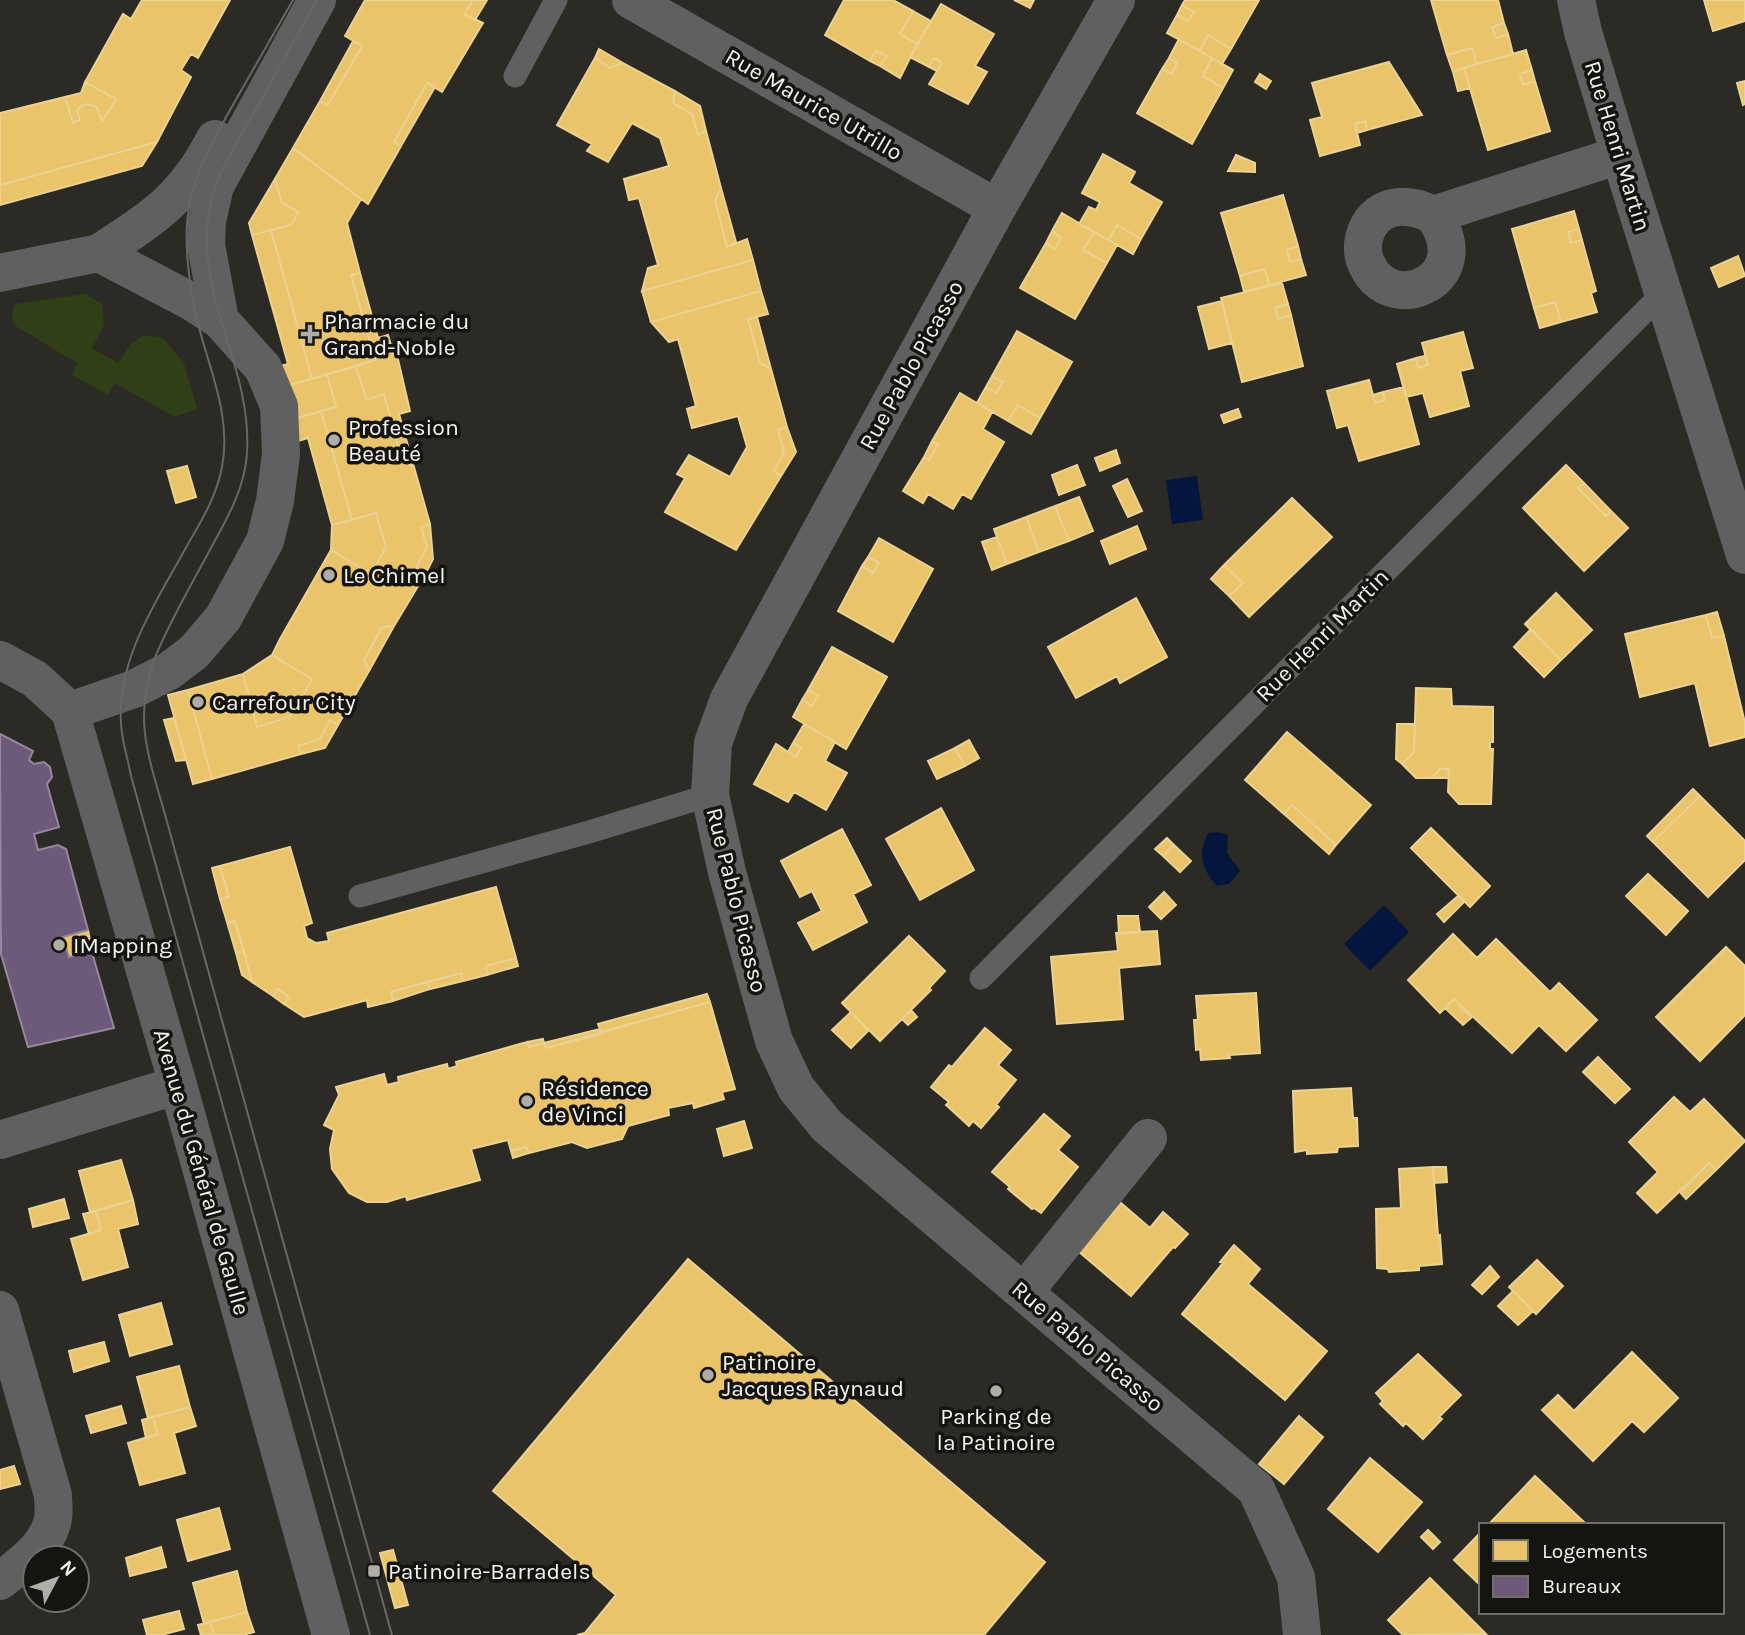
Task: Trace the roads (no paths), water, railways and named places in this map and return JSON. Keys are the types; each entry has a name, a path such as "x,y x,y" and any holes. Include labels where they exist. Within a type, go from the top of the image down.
{"street":[{"path":"0,273 99,253 151,219 179,194 204,158 293,0"},
{"path":"220,320 206,245 207,221 215,186 317,0"},
{"name":"Rue Maurice Utrillo","path":"631,0 997,208"},
{"name":"Rue Pablo Picasso","path":"1116,0 997,208 729,699 713,743 710,795 727,872 774,1041 796,1088 827,1126 1256,1489 1296,1577 1302,1635"},
{"name":"Rue Henri Martin","path":"1576,0 1620,155 1745,555"},
{"path":"1433,215 1620,155"},
{"path":"0,660 35,680 70,711 147,684 194,652 223,618 265,541 275,501 281,454 279,406 263,368 220,320 194,303 99,253"},
{"name":"Avenue du Général de Gaulle","path":"70,711 178,1085 331,1635"},
{"path":"0,1140 178,1085"},
{"path":"1012,1282 1148,1138"},
{"path":"0,1310 53,1495 53,1521 45,1540 0,1581"}],"lane":[{"path":"515,76 556,0"},
{"name":"Rue Henri Martin","path":"981,978 1664,292"},
{"path":"360,896 710,795"}],"water":[{"path":"1197,476 1203,520 1172,524 1166,480"},
{"path":"1208,833 1228,835 1227,853 1240,871 1229,884 1217,886 1208,874 1202,854"},
{"path":"1384,905 1409,932 1370,971 1344,944"}],"tram line":[{"path":"293,0 210,148 198,174 190,202 187,239 189,277 224,425 222,467 208,507 141,630 125,676 121,724 131,776 370,1635"},
{"path":"317,0 220,173 209,211 207,247 211,282 246,417 246,466 230,513 156,655 145,697 144,716 152,770 392,1635"}],"place":[{"name":"Pharmacie du Grand-Noble","path":"310,334"},
{"name":"Profession Beauté","path":"334,440"},
{"name":"Le Chimel","path":"329,575"},
{"name":"Carrefour City","path":"198,702"},
{"name":"IMapping","path":"59,945"},
{"name":"Résidence de Vinci","path":"527,1101"},
{"name":"Patinoire Jacques Raynaud","path":"708,1375"},
{"name":"Parking de la Patinoire","path":"996,1391"},
{"name":"Patinoire-Barradels","path":"374,1571"}]}
